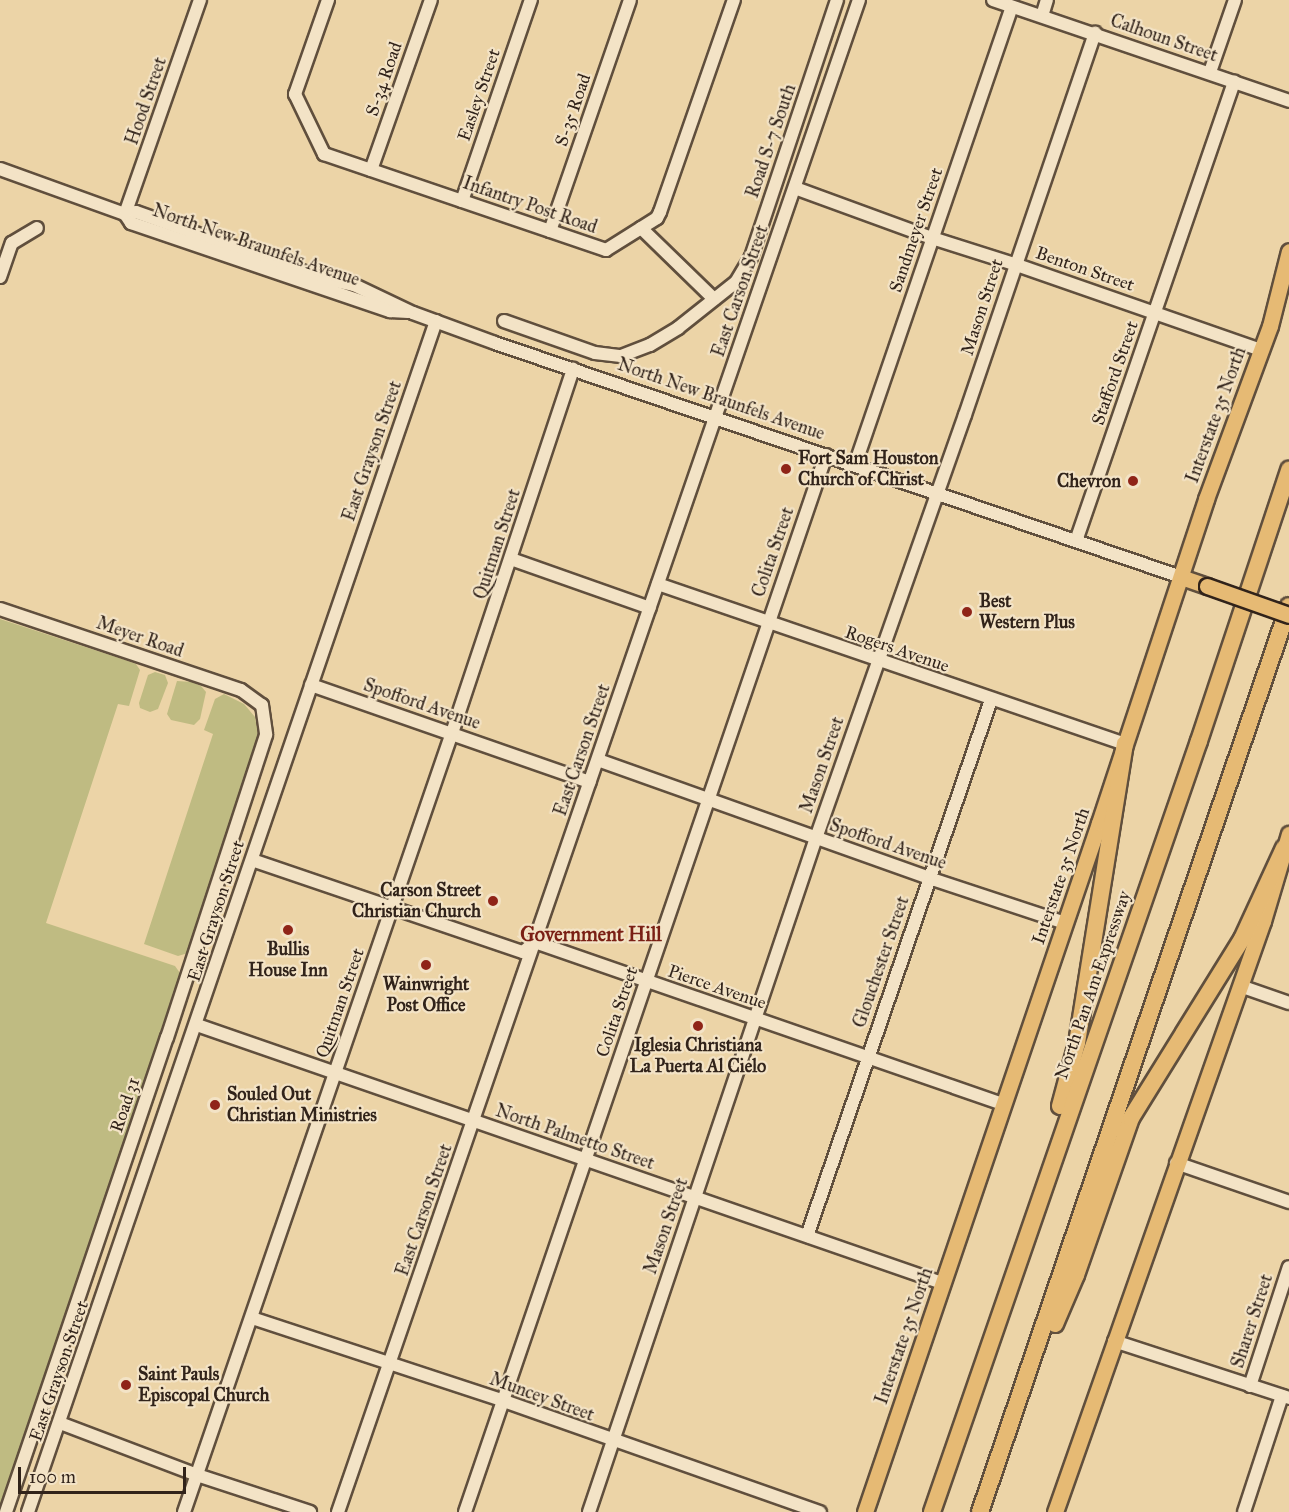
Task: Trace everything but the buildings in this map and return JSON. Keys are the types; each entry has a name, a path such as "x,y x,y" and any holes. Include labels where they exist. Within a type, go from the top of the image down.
{"highway":[{"path":"1271,529 1289,454"},
{"name":"North Pan Am Expressway","path":"932,1512 1271,529 1289,470"},
{"path":"981,1512 1289,606"},
{"path":"967,1408 1072,1065 1125,744"},
{"path":"999,1458 1076,1275 1131,1118 1242,939 1287,841"}],"main road":[{"name":"Interstate 35 North","path":"865,1512 1229,432 1261,350 1282,284 1289,251"},
{"name":"North New Braunfels Avenue","path":"1181,577 1289,615"},
{"path":"1055,1512 1240,986 1287,841"}],"street":[{"name":"Hood Street","path":"125,214 200,0"},
{"name":"Infantry Post Road","path":"328,0 295,94 324,154 606,250 641,228 660,212 734,0"},
{"name":"S-34 Road","path":"371,170 431,0"},
{"name":"Easley Street","path":"462,201 531,0"},
{"name":"S-35 Road","path":"550,231 630,0"},
{"name":"Road S-7 South","path":"504,321 594,353 621,356 659,339 736,282 751,257 837,0"},
{"name":"East Carson Street","path":"339,1512 859,0"},
{"name":"Calhoun Street","path":"993,0 1210,72 1289,101"},
{"path":"1042,16 1047,0"},
{"path":"1210,72 1234,0"},
{"name":"Sandmeyer Street","path":"855,465 1012,7"},
{"name":"Mason Street","path":"589,1512 816,838 1095,33"},
{"name":"Stafford Street","path":"1077,541 1234,81"},
{"name":"North New Braunfels Avenue","path":"0,169 125,214 131,223 390,311 413,313 1181,577"},
{"name":"Benton Street","path":"795,188 932,238 1014,264 1261,350"},
{"path":"0,277 12,243 37,228"},
{"path":"641,228 714,299"},
{"name":"East Grayson Street","path":"28,1512 197,1025 436,321"},
{"name":"Quitman Street","path":"184,1512 452,733 573,369"},
{"name":"Colita Street","path":"465,1512 826,455"},
{"path":"511,559 650,608"},
{"name":"Rogers Avenue","path":"658,584 768,624 1125,744"},
{"name":"Meyer Road","path":"0,609 241,690 251,695 262,708"},
{"name":"Spofford Avenue","path":"311,685 590,782"},
{"name":"Glouchester Street","path":"807,1236 991,700"},
{"name":"Road 31","path":"6,1512 265,740 262,708"},
{"name":"Spofford Avenue","path":"598,760 928,878 1065,923"},
{"path":"252,860 523,952 535,942"},
{"name":"Pierce Avenue","path":"535,942 1004,1104"},
{"path":"1240,986 1289,1003"},
{"name":"North Palmetto Street","path":"197,1025 585,1161 942,1282"},
{"path":"1176,1163 1289,1202"},
{"name":"Sharer Street","path":"1250,1386 1289,1267"},
{"name":"Muncey Street","path":"252,1318 504,1401 820,1512"},
{"path":"1114,1341 1286,1397 1244,1512"},
{"path":"60,1424 310,1512"}],"shaded area":[{"path":"0,619 136,664 140,670 129,706 118,704 46,923 175,966 180,973 0,1510"},
{"path":"155,672 165,675 168,683 158,709 150,712 140,708 139,703 148,675"},
{"path":"177,681 192,682 201,686 206,692 200,719 194,725 171,720 167,714"},
{"path":"224,694 244,704 255,717 259,738 188,953 178,956 144,944 213,734 204,730 215,699"}],"place":[{"name":"Fort Sam Houston Church of Christ","path":"786,469"},
{"name":"Chevron","path":"1133,481"},
{"name":"Best Western Plus","path":"967,612"},
{"name":"Carson Street Christian Church","path":"493,901"},
{"name":"Bullis House Inn","path":"288,930"},
{"name":"Wainwright Post Office","path":"426,965"},
{"name":"Iglesia Christiana La Puerta Al Cielo","path":"698,1026"},
{"name":"Souled Out Christian Ministries","path":"215,1105"},
{"name":"Saint Pauls Episcopal Church","path":"126,1385"}],"district":[{"name":"Government Hill","path":"591,934"}]}
